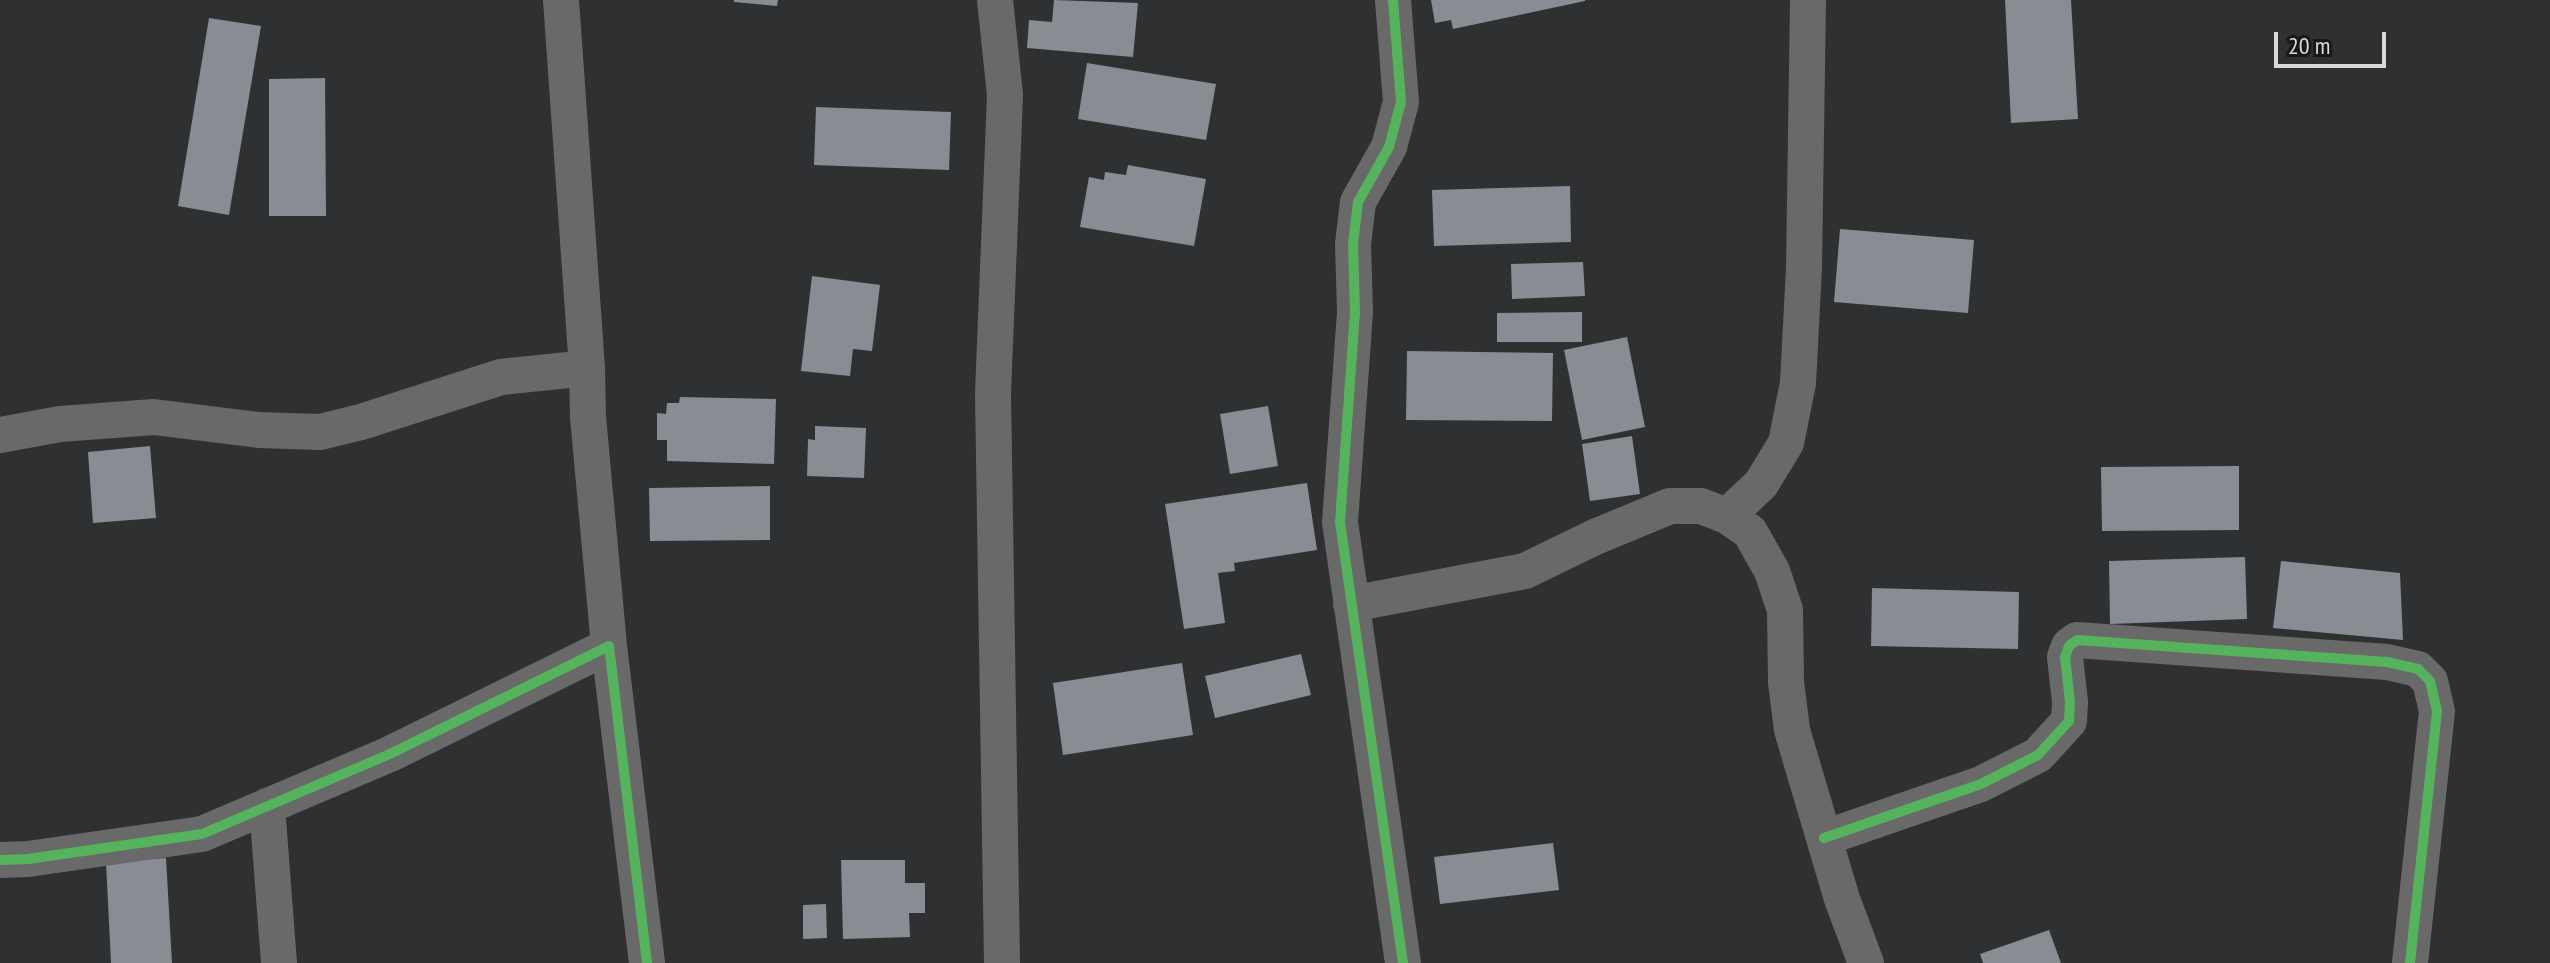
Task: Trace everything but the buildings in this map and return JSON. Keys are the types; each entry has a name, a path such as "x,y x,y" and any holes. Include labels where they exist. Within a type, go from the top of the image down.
{"street":[{"path":"561,0 588,417 609,646 647,963"},
{"path":"995,0 1005,95 993,393 1002,963"},
{"path":"1393,0 1401,102 1389,147 1358,202 1353,244 1355,312 1340,522 1403,963"},
{"path":"1727,516 1761,484 1786,443 1798,383 1804,268 1808,0"},
{"path":"0,435 60,424 154,417 259,430 320,432 501,377 587,368"},
{"path":"1351,604 1525,571 1670,506 1701,506 1727,516 1750,532 1772,571 1785,610 1786,682 1792,730 1842,899 1866,963"},
{"path":"1824,838 1981,784 2038,755 2069,721 2065,657 2069,646 2077,640 2387,662 2418,669 2430,681 2437,711 2410,963"},
{"path":"0,860 28,859 202,834 390,754 609,646"},
{"path":"267,806 279,963"}],"cycle path":[{"path":"1393,0 1401,102 1389,147 1358,202 1353,244 1355,312 1340,522 1403,963"},
{"path":"1824,838 1981,784 2038,755 2069,721 2065,657 2069,646 2077,640 2387,662 2418,669 2430,681 2437,711 2410,963"},
{"path":"0,860 28,859 202,834 390,754 609,646 647,963"}]}
